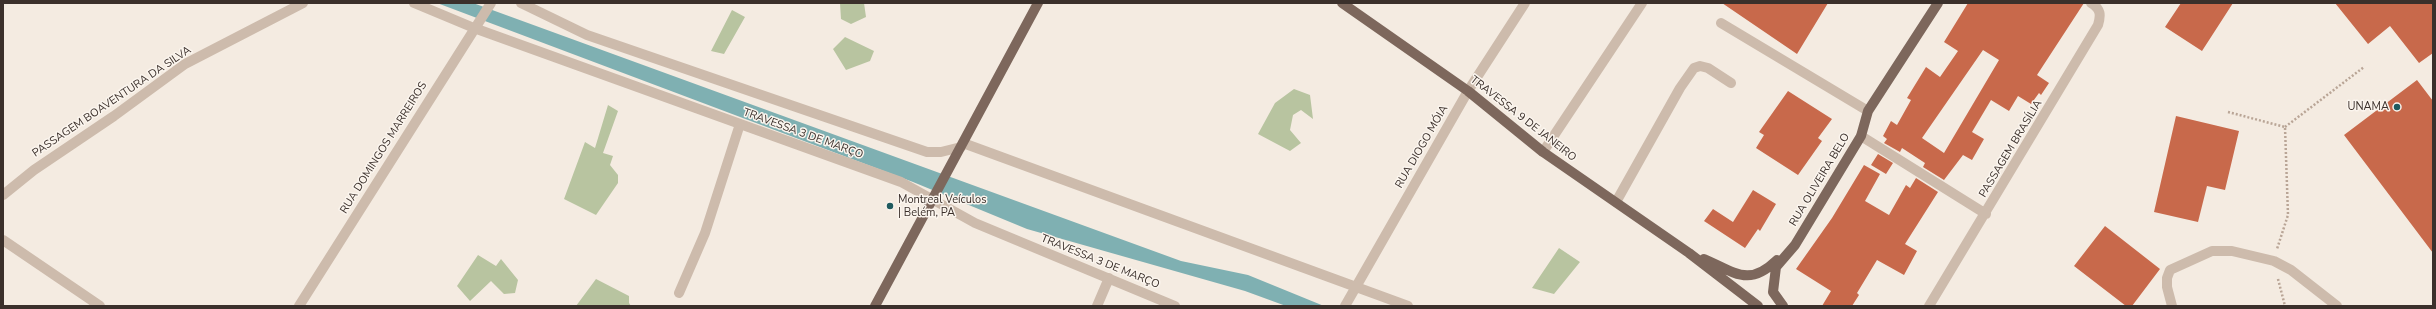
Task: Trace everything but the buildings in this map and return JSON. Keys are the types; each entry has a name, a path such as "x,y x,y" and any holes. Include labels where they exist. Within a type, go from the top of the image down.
{"main road":[{"path":"875,306 1038,3"},
{"name":"TRAVESSA 9 DE JANEIRO","path":"1342,3 1468,91 1543,152 1690,253"},
{"name":"RUA OLIVEIRA BELO","path":"1783,306 1773,292 1776,267 1781,258 1795,245 1861,136 1868,111 1938,3"},
{"name":"RUA OLIVEIRA BELO","path":"1690,253 1747,276 1758,275 1767,270 1795,245"},
{"path":"1690,253 1758,306"}],"street":[{"name":"PASSAGEM BOAVENTURA DA SILVA","path":"3,195 34,170 114,116 185,64 303,3"},
{"name":"TRAVESSA 3 DE MARÇO","path":"414,3 474,27 901,182 934,198 975,223 1175,306"},
{"name":"RUA DOMINGOS MARREIROS","path":"299,306 474,27 491,3"},
{"name":"TRAVESSA 3 DE MARÇO","path":"521,3 587,35 928,152 941,152 962,146"},
{"name":"RUA DIOGO MÓIA","path":"1345,306 1468,91 1524,3"},
{"path":"1543,152 1642,3"},
{"name":"PASSAGEM BRASÍLIA","path":"1929,306 1986,214 2098,25 2101,16 2100,11 2091,3"},
{"path":"1721,23 1868,111"},
{"path":"1616,202 1680,88 1694,68 1700,66 1708,68 1731,83"},
{"path":"679,294 705,233 740,124"},
{"path":"1861,136 1986,214"},
{"path":"962,146 1353,290 1408,306"},
{"path":"3,240 100,306"},
{"path":"2172,306 2167,278 2170,270 2178,265 2212,251 2232,251 2274,261 2291,270 2337,306"},
{"path":"1097,306 1110,278"}],"path":[{"path":"2285,127 2364,66"},
{"path":"2228,112 2285,127"},
{"path":"2285,127 2288,215 2274,261 2285,306"}],"green space":[{"path":"840,3 864,3 866,17 851,24 841,19"},
{"path":"732,10 745,17 724,54 711,51"},
{"path":"845,37 874,51 870,61 846,70 833,49"},
{"path":"1294,89 1310,95 1313,119 1301,110 1293,115 1290,130 1301,143 1290,151 1258,134 1275,103"},
{"path":"608,105 618,111 603,153 613,156 610,165 618,175 618,183 596,215 564,199 585,142 595,148"},
{"path":"1559,248 1580,262 1554,294 1532,288"},
{"path":"478,255 496,266 501,259 518,280 515,293 504,294 491,281 470,301 457,286"},
{"path":"596,279 629,296 629,303 631,306 576,306"}],"water":[{"path":"437,3 473,3 1181,261 1248,275 1324,306 1286,306 1245,291 1027,229 913,182"}],"place":[{"name":"UNAMA","path":"2397,107"},
{"name":"Montreal Veículos | Belém, PA","path":"890,206"}]}
